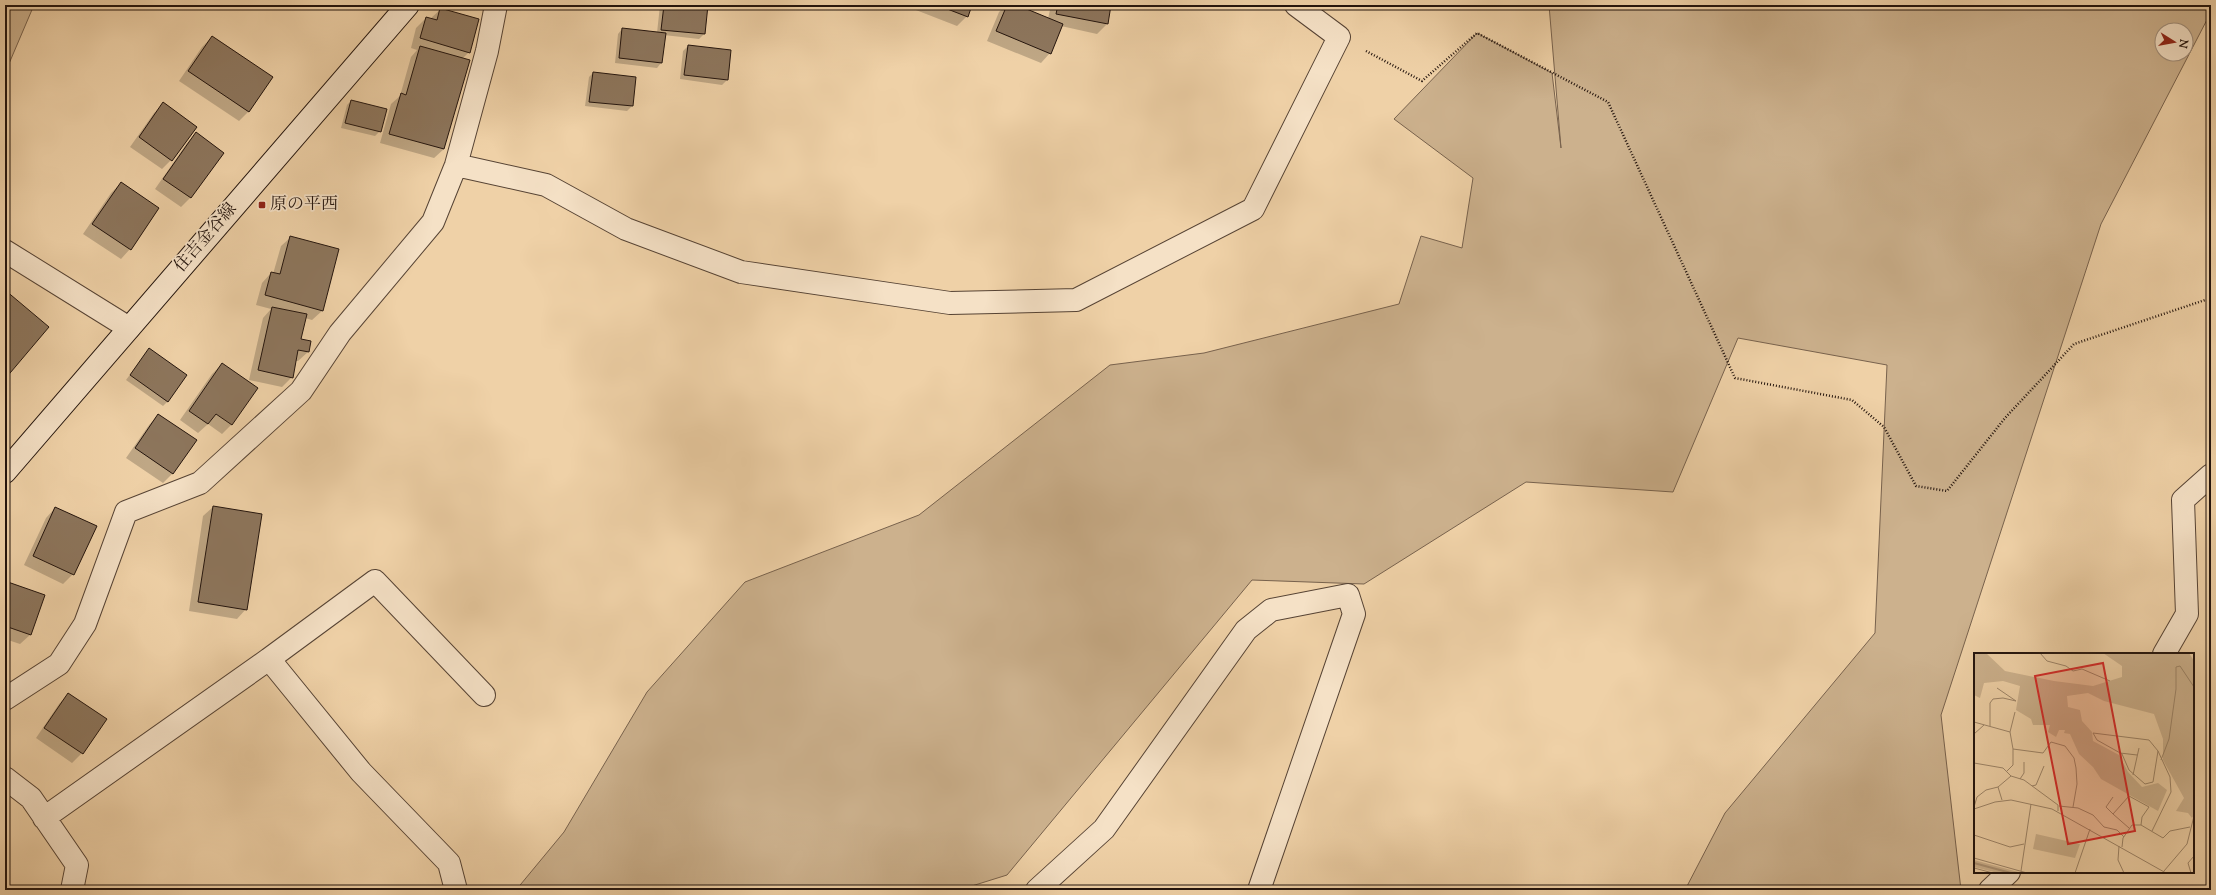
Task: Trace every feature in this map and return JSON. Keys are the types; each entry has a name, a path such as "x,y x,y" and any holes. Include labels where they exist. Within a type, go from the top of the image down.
{"street":[{"name":"住吉金谷線","path":"5,472 408,5"},
{"path":"5,699 59,664 85,624 126,512 200,483 301,391 340,333 433,222 456,165 487,51 496,5"},
{"path":"456,165 546,185 626,229 741,272 950,303 1076,300 1253,209 1339,37 1296,5"},
{"path":"5,251 129,328"},
{"path":"2165,653 2187,614 2183,500 2211,475"},
{"path":"44,818 269,659 375,581 484,694"},
{"path":"1037,890 1104,829 1246,630 1271,610 1348,595 1354,614 1259,890"},
{"path":"269,659 361,772 449,863 456,890"},
{"path":"5,778 31,798 77,865 72,890"},
{"path":"1990,890 2007,873"}],"path":[{"path":"1339,37 1422,81 1477,33 1608,102 1735,378 1852,400 1884,427 1916,486 1947,491 2005,418 2074,344 2211,298"}],"shaded area":[{"path":"5,5 34,5 5,73"},
{"path":"1549,5 2211,5 2211,12 2194,45 2194,22 2154,22 2154,62 2185,62 2101,224 1941,715 1961,890 1685,890 1725,813 1875,633 1887,365 1738,338 1673,492 1526,482 1364,584 1252,580 1007,875 959,890 516,890 564,832 647,692 745,582 919,515 1110,365 1204,353 1399,304 1421,236 1462,248 1473,178 1394,119 1477,33 1552,73 1561,148"}],"building":[{"path":"664,5 708,5 705,34 661,30"},
{"path":"937,5 972,5 968,17"},
{"path":"1007,5 1017,5 1063,24 1051,54 996,31"},
{"path":"1058,5 1111,5 1108,24 1056,14"},
{"path":"440,8 479,19 470,53 420,38 426,17 437,20"},
{"path":"622,28 666,33 662,63 619,58"},
{"path":"212,36 273,77 249,112 188,71"},
{"path":"688,45 731,50 728,80 684,75"},
{"path":"420,46 470,60 444,149 389,134 401,93 406,95"},
{"path":"593,72 636,77 633,106 589,102"},
{"path":"351,100 387,109 381,132 345,123"},
{"path":"163,102 197,127 172,161 139,137"},
{"path":"196,132 224,153 191,198 163,179"},
{"path":"121,182 159,208 131,250 92,224"},
{"path":"290,236 339,249 323,311 265,295 271,272 280,274"},
{"path":"5,290 49,327 5,379"},
{"path":"272,307 307,314 301,339 311,341 309,352 298,350 293,378 258,370"},
{"path":"149,348 187,375 168,402 130,375"},
{"path":"222,363 258,388 232,425 216,414 208,424 189,411"},
{"path":"158,414 197,440 173,474 135,448"},
{"path":"213,506 262,514 247,610 198,602"},
{"path":"55,507 97,526 74,575 33,556"},
{"path":"5,581 45,595 31,635 5,626"},
{"path":"68,693 107,719 83,754 44,728"}],"place":[{"name":"原の平西","path":"262,205"}]}
